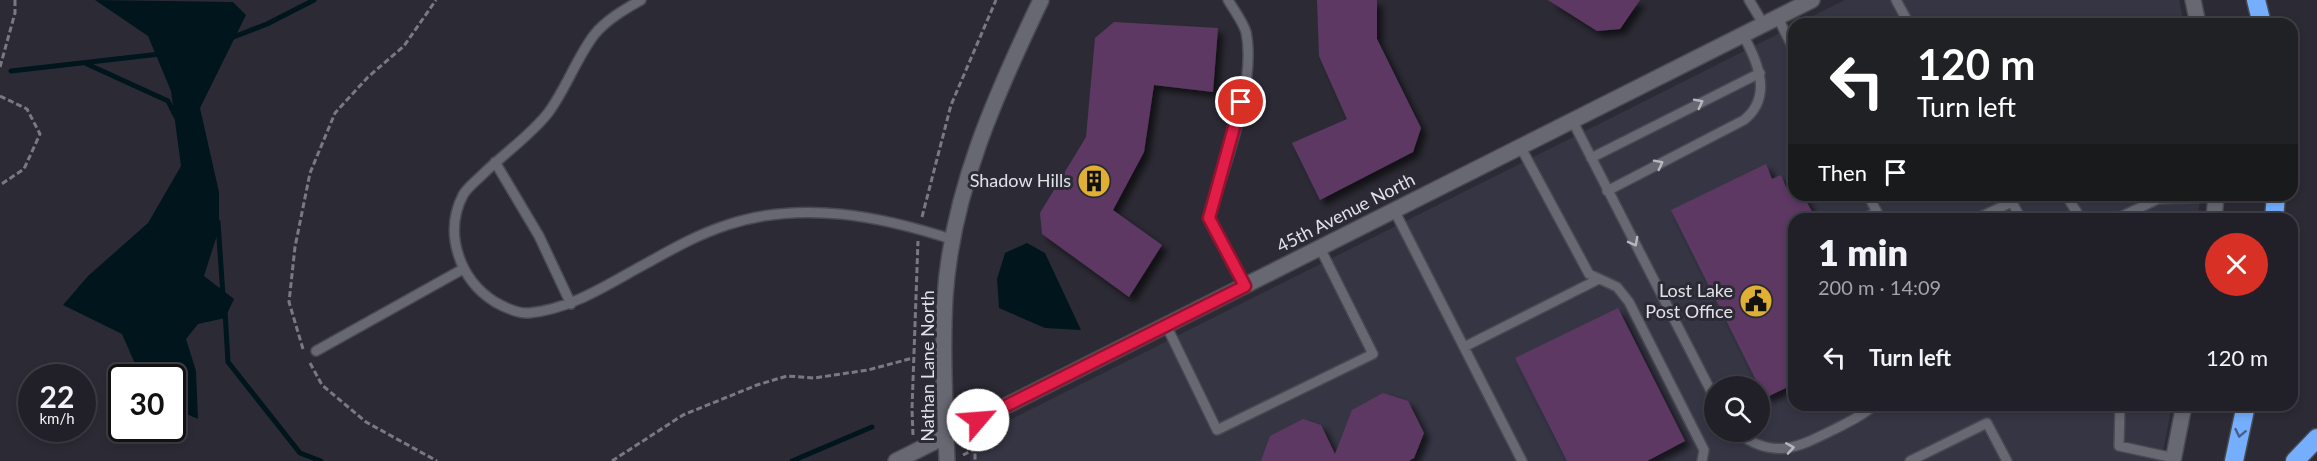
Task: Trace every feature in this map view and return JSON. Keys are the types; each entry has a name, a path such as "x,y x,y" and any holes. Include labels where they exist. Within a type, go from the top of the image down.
{"highway":[{"path":"2256,0 2260,18"},
{"path":"2234,461 2245,411"},
{"path":"2295,461 2317,438"}],"street":[{"name":"Nathan Lane North","path":"953,459 946,436 945,296 954,240 969,172 988,113 1041,0"},
{"name":"45th Avenue North","path":"896,461 1812,0"},
{"path":"2193,0 2197,18"},
{"path":"2173,460 2183,411"}],"lane":[{"path":"641,0 621,12 595,35 547,115 495,162 464,194 457,213 454,234 463,269 483,294 503,307 527,314 571,304 688,240 728,224 770,215 822,211 918,229 954,240"},
{"path":"1228,0 1245,30 1249,64 1232,140 1209,218 1245,286"},
{"path":"1749,0 1771,21 1788,42"},
{"path":"1896,0 1905,18"},
{"path":"1607,190 1752,114 1761,90 1760,73 1743,35"},
{"path":"1591,158 1760,73"},
{"path":"1572,120 1704,378"},
{"path":"1520,146 1589,274 1597,280 1617,287 1629,302 1704,450 1702,461"},
{"path":"495,162 539,236 571,304"},
{"path":"2127,213 2150,201"},
{"path":"1989,213 2012,202 2018,213"},
{"path":"1394,210 1522,461"},
{"path":"1166,325 1192,384 1217,430 1373,354 1320,248"},
{"path":"316,351 463,269"},
{"path":"1464,347 1597,280"},
{"path":"1752,442 1772,450 1787,450 1801,446 1865,411"},
{"path":"2120,411 2119,446 2173,460"},
{"path":"1910,461 1987,423 2007,461"}],"path":[{"path":"0,67 15,13 15,0"},
{"path":"436,0 404,46 368,77 335,113 310,173 295,248 289,302 304,352 322,386 366,422 437,461"},
{"path":"0,96 27,109 40,134 24,169 0,185"},
{"path":"612,461 683,415 757,385 787,376 814,378 868,370 913,358"},
{"path":"953,459 975,449 975,461"}],"shaded area":[{"path":"95,0 233,2 246,15 200,108 219,192 219,229 204,276 234,299 225,318 198,324 186,339 196,371 198,419 186,414 186,364 135,364 122,334 63,305 88,276 148,223 181,166 171,91 148,36"},
{"path":"1845,0 2179,0 2183,18 1809,18"},
{"path":"1788,29 1788,201 2200,201 2198,213 1788,213 1788,411 2171,411 2161,461 971,461 970,455 984,433"},
{"path":"1027,243 1045,253 1081,330 1045,328 999,308 997,279 1005,253"}],"building":[{"path":"1317,0 1377,0 1377,39 1421,128 1413,152 1320,200 1292,143 1347,119 1319,56"},
{"path":"1548,0 1640,0 1620,29 1597,31"},
{"name":"Shadow Hills","path":"1114,22 1218,28 1213,92 1154,85 1144,152 1113,210 1162,245 1129,297 1042,234 1040,213 1086,137 1095,38"},
{"name":"Lost Lake Post Office","path":"1766,164 1772,179 1781,175 1786,187 1788,186 1788,201 1806,201 1813,213 1788,213 1788,387 1770,396 1770,376 1754,376 1671,210"},
{"path":"1618,308 1685,441 1647,461 1567,461 1515,358"},
{"path":"1383,393 1408,401 1424,433 1414,458 1409,461 1261,461 1270,436 1303,419 1321,425 1335,454 1352,410"}],"waterway":[{"path":"231,38 267,24 314,0"},
{"path":"11,71 160,54"},
{"path":"87,64 168,101 176,117"},
{"path":"218,222 223,296"},
{"path":"225,311 228,362 300,453 321,461"},
{"path":"792,461 872,427"}],"place":[{"name":"Shadow Hills","path":"1094,181"},
{"name":"Lost Lake Post Office","path":"1756,301"}],"route":[{"path":"978,420 1245,286 1209,218 1241,102"}]}
